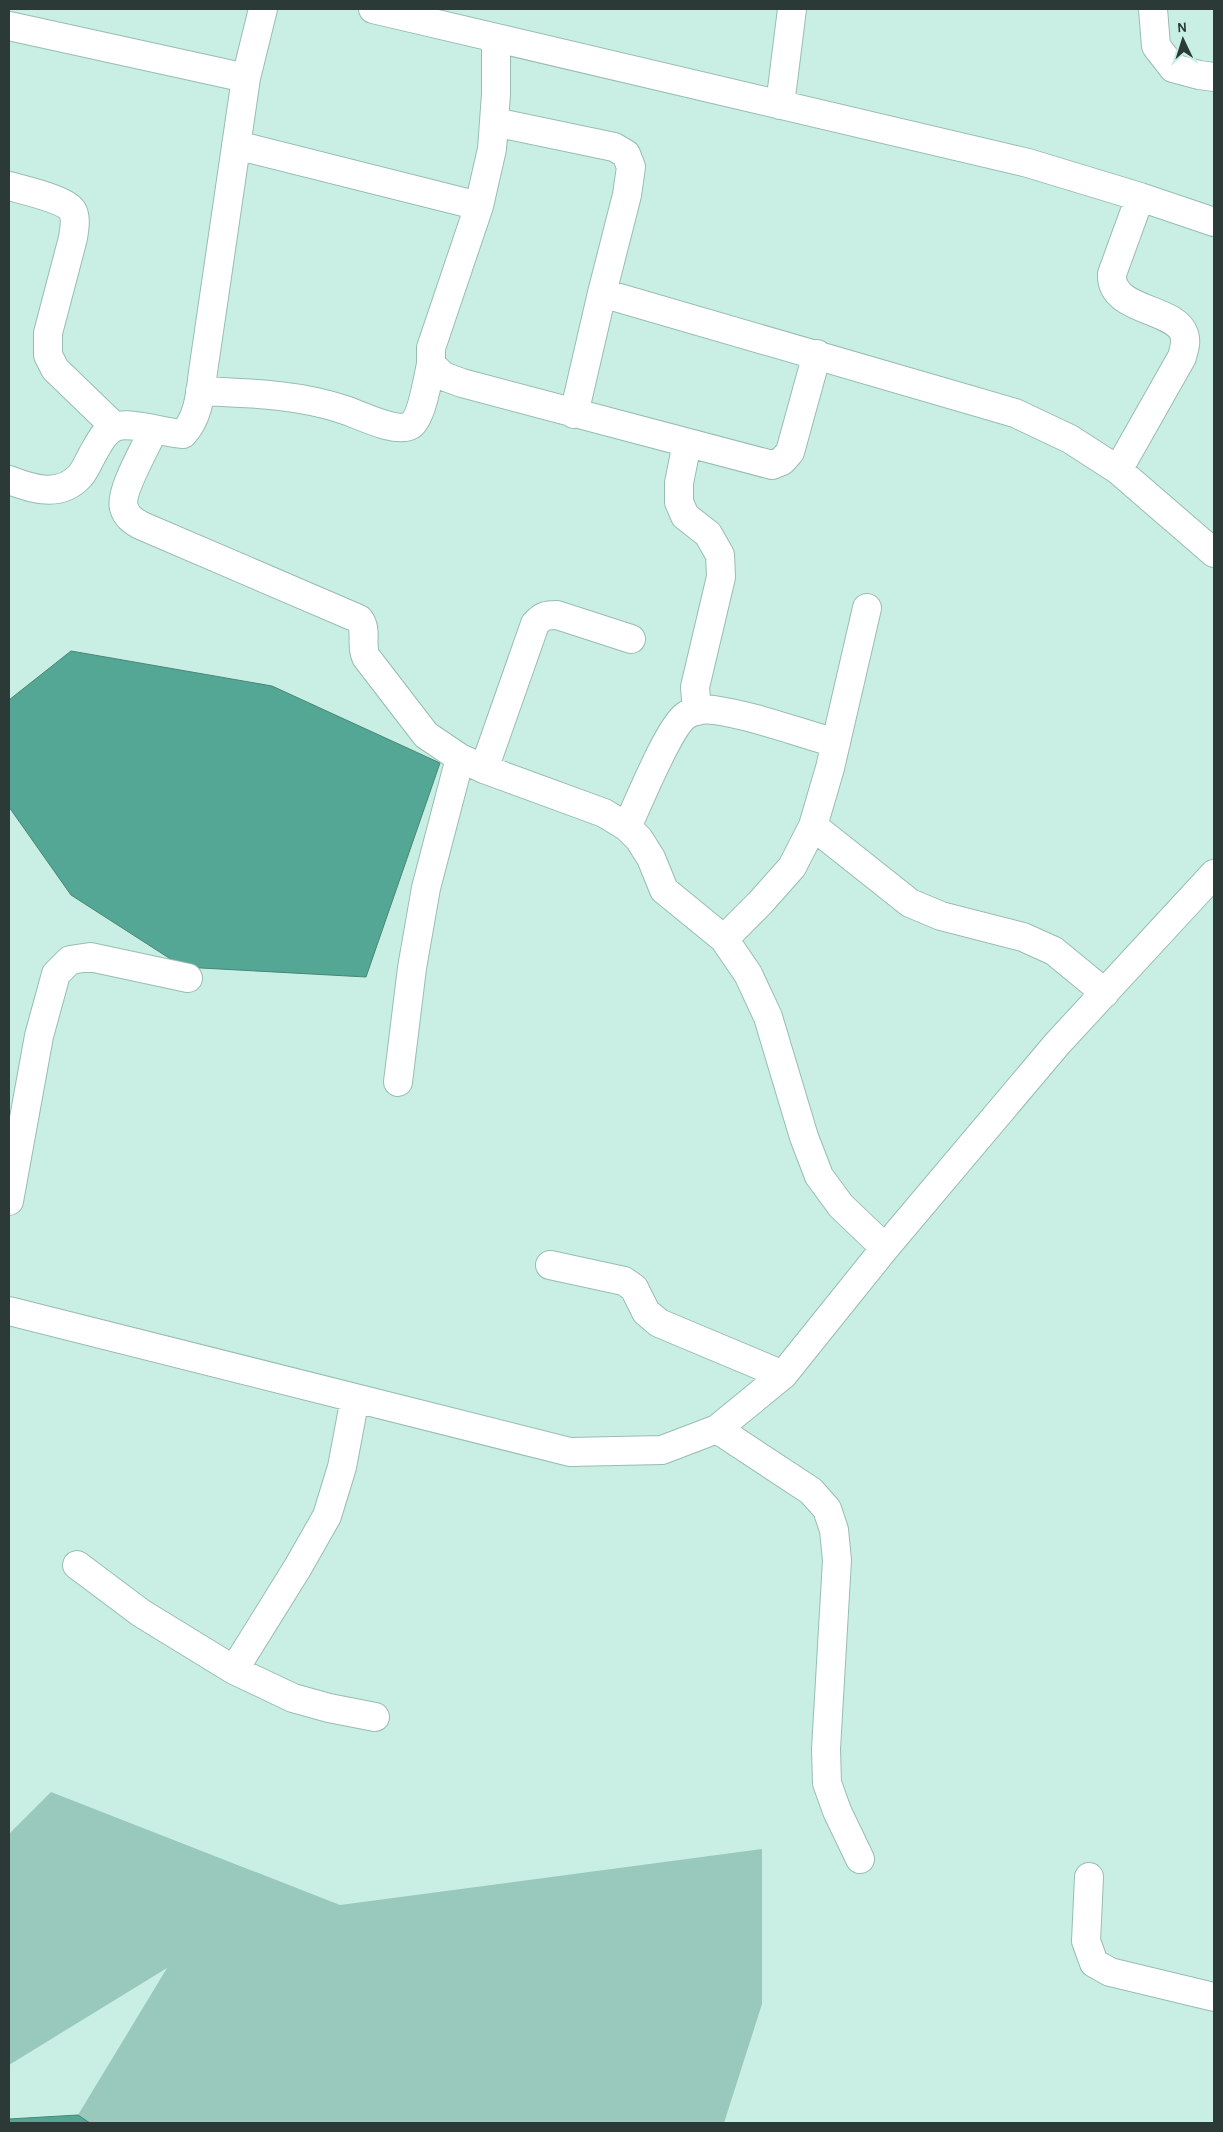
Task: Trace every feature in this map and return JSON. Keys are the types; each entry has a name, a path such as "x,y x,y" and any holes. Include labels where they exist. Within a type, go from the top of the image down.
{"street":[{"path":"9,480 27,487 47,490 63,488 80,476 104,435 115,427 132,426 183,434 191,426 196,413 200,390 246,78 263,9"},
{"path":"373,9 443,17 496,38 1028,162 1214,222"},
{"path":"780,105 792,9"},
{"path":"1153,9 1156,46 1173,68 1214,77"},
{"path":"9,26 246,78"},
{"path":"200,390 301,399 343,409 398,428 410,425 418,416 431,364 431,348 479,206 492,149 496,38"},
{"path":"494,122 614,147 626,154 631,167 627,195 574,414"},
{"path":"236,145 479,206"},
{"path":"9,186 64,203 72,211 75,223 73,238 48,333 48,355 55,369 115,427"},
{"path":"1118,470 1182,357 1186,344 1184,333 1175,324 1117,293 1111,284 1112,274 1140,197"},
{"path":"602,292 1015,413 1070,439 1118,470 1214,553"},
{"path":"431,364 443,376 462,383 772,465 782,461 790,452 817,354"},
{"path":"153,430 125,492 123,506 128,517 140,525 359,619 364,624 362,649 366,657 426,735 460,758 484,769 604,813 627,827 639,840 651,858 664,890 724,939 748,974 768,1017 804,1137 819,1176 841,1206 885,1248"},
{"path":"687,443 679,483 679,502 685,516 708,534 720,555 722,577 695,687 697,711"},
{"path":"724,939 792,867 813,826 836,743 867,608"},
{"path":"484,769 535,624 540,618 547,614 557,615 631,639"},
{"path":"627,827 672,733 685,716 697,711 713,710 748,718 836,743"},
{"path":"398,1082 412,968 426,888 460,758"},
{"path":"813,826 910,903 941,916 1023,937 1054,951 1105,993"},
{"path":"9,1311 570,1452 662,1450 717,1429 783,1375 885,1248 1057,1044 1214,874"},
{"path":"9,1201 39,1036 56,974 70,960 90,957 188,978"},
{"path":"550,1265 624,1281 634,1288 646,1312 660,1323 783,1375"},
{"path":"234,1670 298,1567 327,1516 342,1467 354,1398"},
{"path":"717,1429 811,1491 827,1509 834,1530 836,1560 826,1749 827,1782 837,1811 860,1859"},
{"path":"77,1565 141,1613 234,1670 293,1698 329,1708 375,1717"},
{"path":"1089,1877 1086,1941 1094,1963 1110,1972 1214,1997"}],"shaded area":[{"path":"71,651 272,686 440,763 366,977 183,967 71,895 9,807 9,700"},
{"path":"51,1792 340,1905 762,1849 762,2004 724,2123 90,2123 78,2115 167,1968 9,2065 9,1834"},
{"path":"78,2115 90,2123 9,2123 9,2119"}]}
